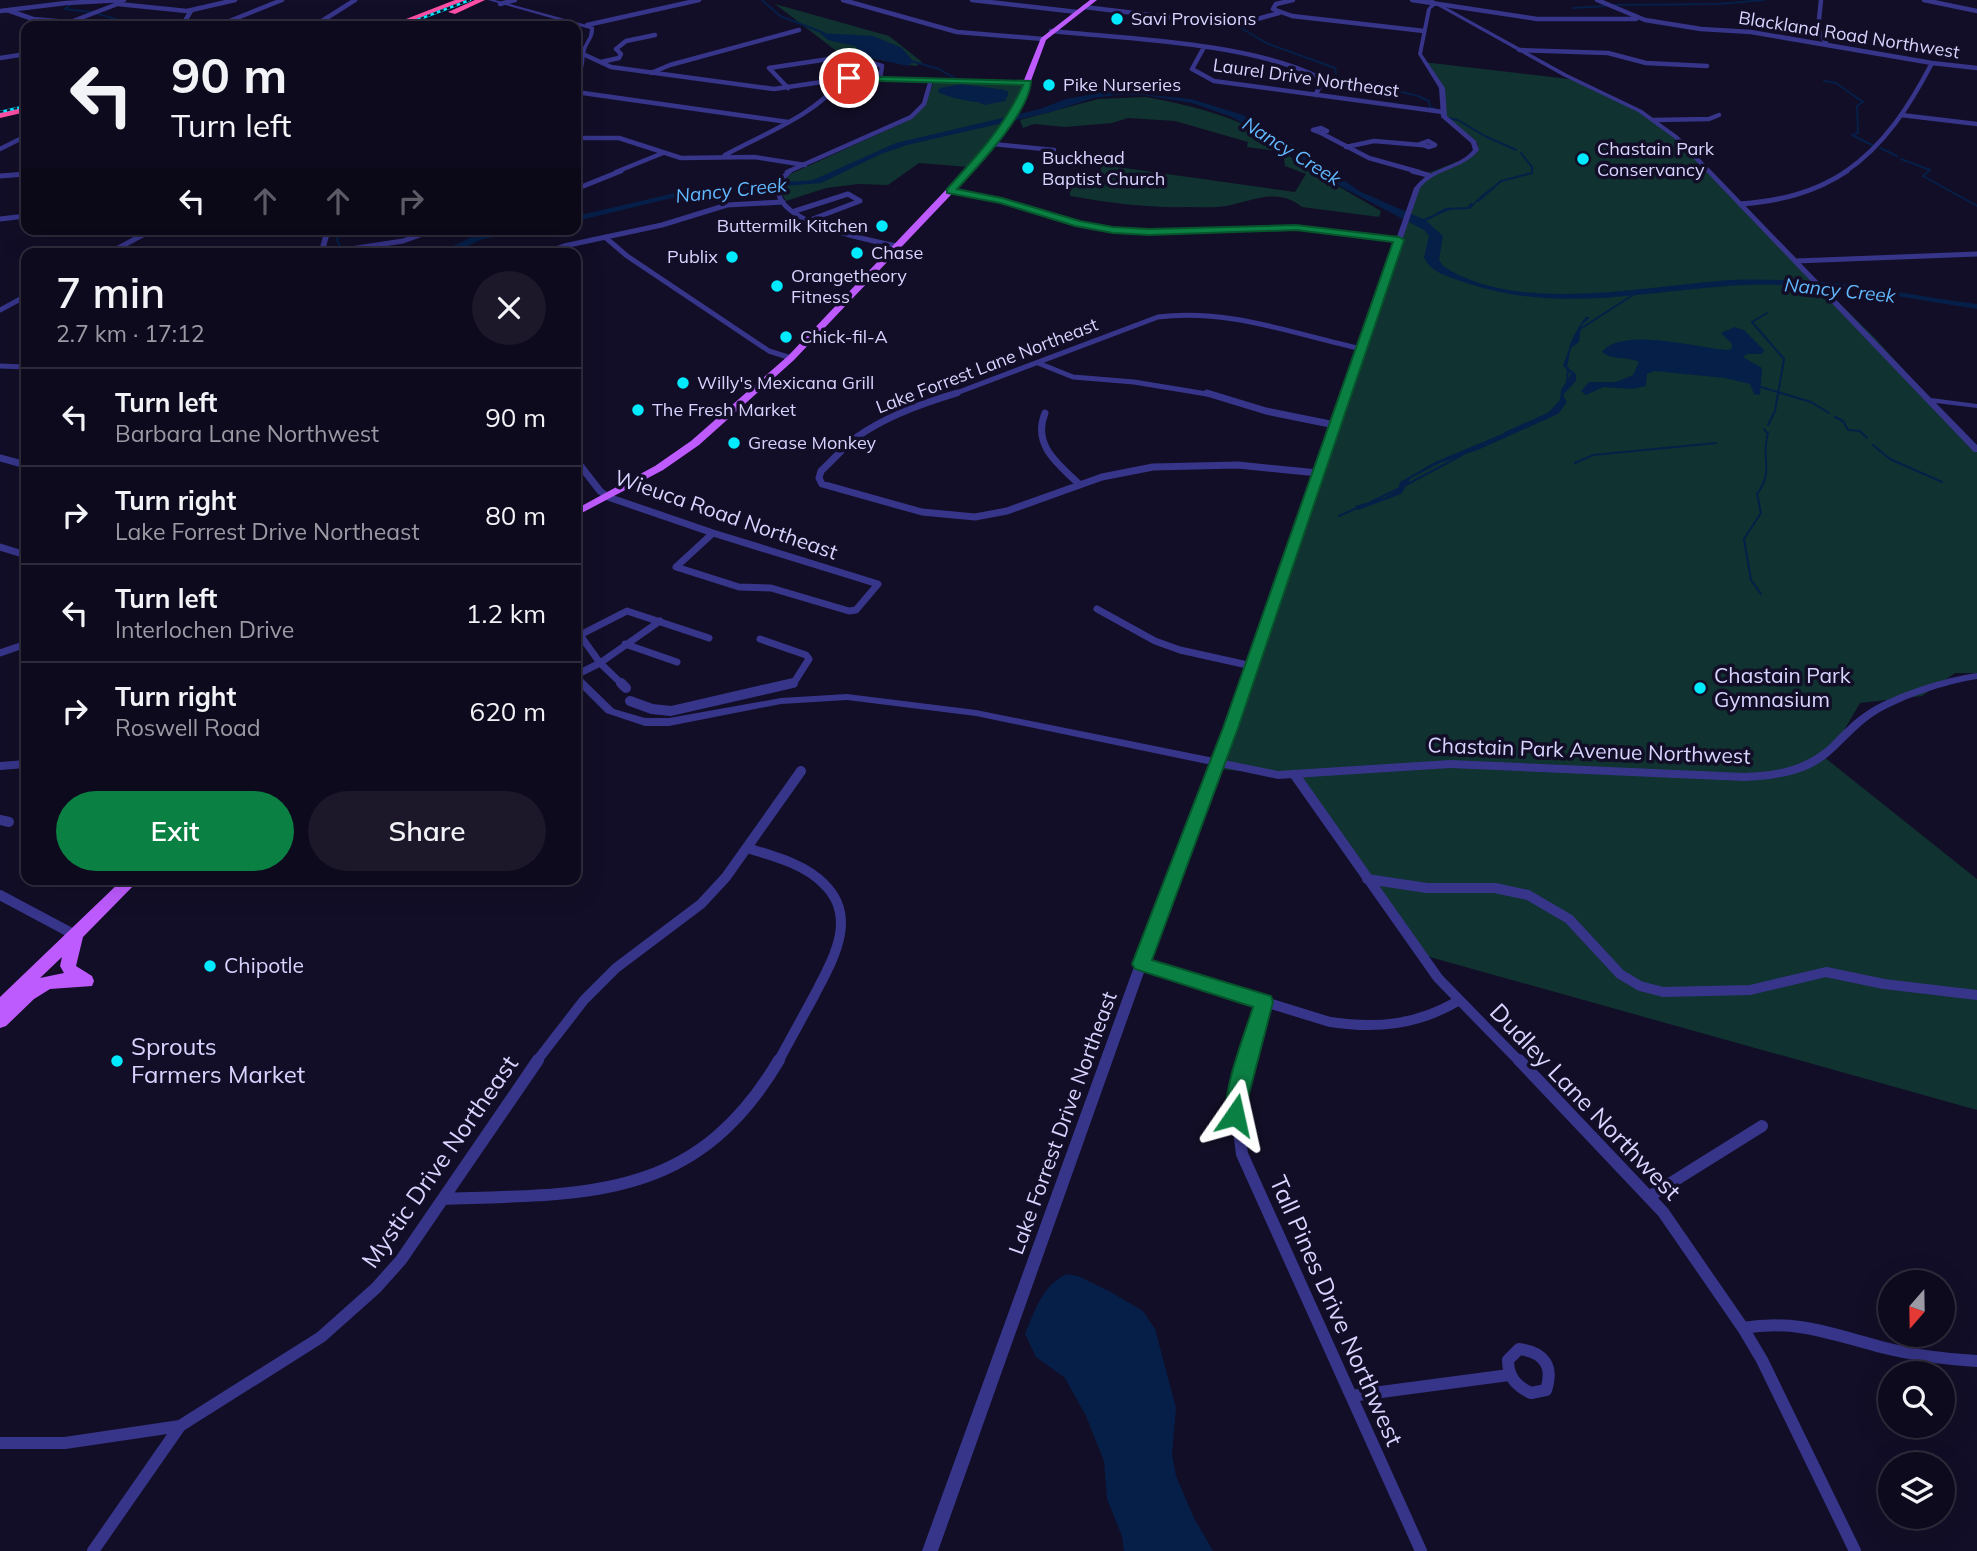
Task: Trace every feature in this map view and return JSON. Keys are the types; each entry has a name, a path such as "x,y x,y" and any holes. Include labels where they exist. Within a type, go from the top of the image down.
{"highway":[{"path":"405,21 462,0"},
{"path":"426,21 481,0"},
{"path":"0,108 21,103"},
{"path":"0,115 21,110"}],"main road":[{"path":"581,510 659,468 695,443 791,358 993,144 1014,113 1043,39 1094,0"},
{"path":"0,1007 127,885"},
{"path":"0,1021 39,985 54,978 86,981 71,972 68,966 75,935"}],"street":[{"path":"73,21 126,0"},
{"path":"0,13 66,3 126,0"},
{"path":"118,4 191,11 236,0"},
{"path":"230,21 282,0"},
{"path":"322,21 355,0"},
{"path":"500,4 516,0"},
{"path":"581,24 587,25 699,0"},
{"path":"843,0 957,32 1043,39"},
{"path":"972,0 1077,12"},
{"path":"1279,13 1273,9 1274,5 1293,0"},
{"path":"1412,0 1433,1 1537,19 1587,22 1619,17 1645,20"},
{"name":"Blackland Road Northwest","path":"1597,0 1645,20 1701,29 1751,32 1932,63 1977,68"},
{"path":"1821,0 1818,29 1827,45"},
{"path":"1924,0 1977,11"},
{"path":"492,1 570,21"},
{"path":"1321,133 1368,158 1428,175 1466,160 1476,150 1474,142 1447,122 1443,112 1442,88 1420,54 1433,1"},
{"path":"1433,1 1519,50 1654,120 1693,152 1977,450"},
{"path":"1084,7 1236,24 1279,13 1424,31"},
{"path":"10,11 33,19 58,21"},
{"path":"185,21 191,11"},
{"path":"581,61 594,32 587,25"},
{"path":"651,73 670,65 799,30"},
{"path":"1051,31 1247,56 1308,71 1321,81 1315,95"},
{"path":"598,62 619,58 621,54 616,49 626,41 655,35"},
{"name":"Laurel Drive Northeast","path":"1203,49 1191,66 1204,78 1226,84 1443,112"},
{"path":"1519,50 1608,53 1646,63 1707,66"},
{"path":"583,54 611,68 755,87 788,88 843,79 1028,83"},
{"path":"0,58 21,55"},
{"path":"788,88 769,68 849,56 882,66 880,79"},
{"path":"1740,204 1786,201 1836,180 1879,142 1901,116 1932,63"},
{"path":"723,158 760,134 788,122 843,79"},
{"path":"897,246 846,236 810,220 783,202 779,181 787,172 911,117 924,104 932,80"},
{"path":"581,93 788,122"},
{"path":"1654,120 1709,119 1718,115"},
{"path":"1901,116 1977,124"},
{"path":"999,135 1018,146"},
{"path":"0,149 21,138"},
{"path":"581,138 619,138 663,153 689,158 765,158 805,165"},
{"path":"1346,147 1374,141 1421,145"},
{"path":"993,144 1018,146 1052,155"},
{"path":"581,187 663,153"},
{"path":"0,176 21,174"},
{"name":"Lake Forrest Drive Northeast","path":"930,1551 1141,964 1252,666 1418,185 1428,175"},
{"path":"951,191 1002,200 1078,224 1113,230 1149,232 1296,228 1399,240"},
{"path":"795,211 848,194 860,201 810,220"},
{"path":"558,248 662,225 727,205 783,202"},
{"path":"0,219 21,217"},
{"path":"118,248 143,235"},
{"path":"358,248 403,241 420,235"},
{"path":"606,238 627,256 760,344 774,353 791,358"},
{"path":"1796,261 1977,254"},
{"path":"0,310 21,299"},
{"name":"Lake Forrest Lane Northeast","path":"1318,473 1175,466 1125,471 992,514 961,518 941,516 830,488 820,481 821,471 854,439 870,428 927,402 969,390 1150,320 1183,314 1212,315 1276,327 1326,342 1362,349"},
{"path":"1038,363 1073,377 1134,382 1206,393 1266,411 1335,425"},
{"path":"0,366 21,367"},
{"path":"1929,400 1977,406"},
{"path":"1045,413 1039,427 1041,443 1079,484"},
{"path":"0,458 21,464"},
{"name":"Wieuca Road Northeast","path":"581,466 608,497 878,584 856,610 849,611 780,590 739,587 676,567 713,533"},
{"path":"0,547 21,553"},
{"path":"1097,609 1155,641 1180,650 1252,666"},
{"path":"581,634 622,611 633,612 709,638"},
{"path":"581,673 660,621"},
{"path":"581,636 600,663 626,688"},
{"path":"630,701 652,709 671,711 793,684 809,659 806,655 760,639"},
{"path":"625,644 677,662"},
{"path":"0,653 21,646"},
{"name":"Chastain Park Avenue Northwest","path":"581,681 610,711 639,721 669,722 758,705 833,697 944,709 1030,723 1260,773 1296,775 1450,764 1766,777 1790,772 1815,761 1858,723 1886,705 1977,676"},
{"path":"757,692 758,705"},
{"path":"0,766 21,764"},
{"name":"Mystic Drive Northeast","path":"93,1551 180,1426 297,1354 348,1315 401,1260 552,1038 616,968 701,904 726,877 801,771"},
{"name":"Dudley Lane Northwest","path":"1296,775 1420,955 1458,1001 1650,1196 1743,1328 1855,1551"},
{"path":"443,1199 586,1193 638,1182 704,1149 741,1115 762,1087 834,960 841,939 842,921 833,894 815,873 792,861 747,848"},
{"path":"1367,879 1427,888 1495,888 1528,895 1569,919 1620,974 1640,986 1662,992 1750,990 1826,972 1884,984 1977,995"},
{"path":"0,895 75,935"},
{"path":"1141,964 1330,1022 1374,1027 1420,1021 1458,1001"},
{"name":"Tall Pines Drive Northwest","path":"1264,1002 1237,1096 1237,1138 1421,1551"},
{"path":"1650,1196 1762,1126"},
{"path":"1743,1328 1765,1322 1792,1322 1880,1347 1924,1356 1977,1361"},
{"path":"1351,1396 1509,1375"},
{"path":"0,1443 65,1443 180,1426"}],"green space":[{"path":"775,4 889,36 922,62 916,66 839,53"},
{"path":"1423,62 1577,80 1652,118 1681,139 1727,193 1874,337 1977,451 1977,673 1955,673 1922,696 1860,703 1832,751 1824,757 1977,879 1977,1110 1419,954 1298,776 1217,769 1418,188 1426,174 1476,154 1478,144 1444,115 1440,83"},
{"path":"934,81 1025,84 1005,123 969,167 919,163 888,185 859,184 826,188 786,201 782,194 786,176 907,121 924,107"},
{"path":"1146,97 1205,110 1246,125 1265,135 1293,160 1381,211 1379,217 1302,207 1293,201 1274,197 1226,206 1173,207 1114,203 1070,196 1070,183 1094,181 1103,165 1295,192 1306,174 1285,166 1283,152 1247,147 1248,142 1175,121 1128,118 1112,123 1065,127 1034,124 1023,128 1020,120 1098,99"}],"water":[{"path":"820,33 873,36 902,48 913,61 908,66 867,57 855,46 828,40"},
{"path":"962,84 998,89 1009,95 994,102 985,102 954,98 938,92 940,88"},
{"name":"Nancy Creek","path":"1110,91 1191,99 1243,115 1308,154 1359,191 1423,219 1450,209 1468,208 1492,186 1470,209 1452,209 1425,220 1443,236 1439,260 1443,266 1472,281 1505,289 1578,294 1730,280 1804,281 1869,287 1977,304 1977,309 1875,292 1813,286 1739,285 1625,296 1559,299 1492,290 1448,277 1434,269 1424,257 1429,236 1424,230 1336,184 1293,153 1232,117 1192,103 1143,95 1094,98 1051,112 907,145 881,154 821,183 689,194 581,220 581,215 692,189 813,180 896,143 1040,109 1066,99"},
{"path":"505,235 483,239 463,248 449,248 471,237"},
{"path":"1586,317 1590,317 1581,326 1579,342 1571,348 1567,367 1576,374 1576,381 1563,395 1567,402 1558,414 1480,449 1440,463 1411,478 1401,494 1358,510 1355,506 1384,498 1398,490 1400,482 1435,462 1545,416 1560,400 1561,390 1571,374 1563,366 1575,334"},
{"path":"1735,327 1744,330 1764,350 1762,354 1747,354 1743,357 1762,368 1760,395 1754,394 1750,384 1725,378 1654,371 1647,374 1646,386 1632,389 1603,387 1586,395 1581,391 1589,382 1616,382 1633,375 1639,362 1610,357 1602,352 1612,344 1643,339 1728,350 1732,348 1732,344 1721,333"},
{"path":"1067,1274 1078,1276 1109,1291 1143,1311 1155,1329 1176,1408 1172,1454 1176,1476 1194,1518 1213,1551 1124,1551 1122,1536 1107,1499 1104,1461 1086,1416 1065,1378 1036,1357 1025,1334 1045,1292"}],"waterway":[{"path":"762,0 780,16 824,33"},
{"path":"1614,5 1719,4 1764,0"},
{"path":"71,4 65,9 91,12"},
{"path":"1573,8 1605,6"},
{"path":"95,13 122,21"},
{"path":"1221,16 1233,23"},
{"path":"1238,26 1266,43 1335,68 1336,73"},
{"path":"911,61 939,69 956,79"},
{"path":"1346,78 1418,96 1429,101 1430,107 1435,109"},
{"path":"1824,81 1836,83 1863,102 1857,106 1858,133 1852,135 1872,145"},
{"path":"980,102 985,104 1005,100 1007,92 1000,90"},
{"path":"1448,118 1458,120 1483,135"},
{"path":"1485,136 1516,150"},
{"path":"1880,148 1897,156"},
{"path":"1478,201 1501,181 1532,173 1532,167 1521,153"},
{"path":"1901,159 1930,170 1923,176 1977,206"},
{"path":"1424,221 1446,209 1468,208 1471,204"},
{"path":"339,235 337,240 341,248"},
{"path":"1580,329 1633,295"},
{"path":"1767,313 1752,322 1784,359 1778,392"},
{"path":"1570,347 1576,334"},
{"path":"1567,382 1568,368"},
{"path":"1761,387 1778,392"},
{"path":"1768,425 1775,411 1778,392"},
{"path":"1778,392 1811,402 1829,413"},
{"path":"1505,433 1550,413"},
{"path":"1835,417 1843,421 1848,430 1860,431 1867,438"},
{"path":"1761,594 1751,580 1744,539 1761,513 1757,494 1766,471 1765,450 1768,434 1764,429"},
{"path":"1575,463 1593,455 1716,443"},
{"path":"1873,445 1890,459 1942,482"},
{"path":"1406,485 1462,455"},
{"path":"1371,502 1400,488"},
{"path":"1339,516 1359,507"}],"railway":[{"path":"414,21 470,0"},
{"path":"0,112 21,107"}],"place":[{"name":"Savi Provisions","path":"1117,19"},
{"name":"Pike Nurseries","path":"1049,85"},
{"name":"Chastain Park Conservancy","path":"1583,159"},
{"name":"Buckhead Baptist Church","path":"1028,168"},
{"name":"Buttermilk Kitchen","path":"882,226"},
{"name":"Chase","path":"857,253"},
{"name":"Publix","path":"732,257"},
{"name":"Orangetheory Fitness","path":"777,286"},
{"name":"Chick-fil-A","path":"786,337"},
{"name":"Willy's Mexicana Grill","path":"683,383"},
{"name":"The Fresh Market","path":"638,410"},
{"name":"Grease Monkey","path":"734,443"},
{"name":"Chastain Park Gymnasium","path":"1700,688"},
{"name":"Chipotle","path":"210,966"},
{"name":"Sprouts Farmers Market","path":"117,1061"}],"route":[{"path":"849,78 1028,83 1002,132 951,191 1002,200 1078,224 1113,230 1149,232 1296,228 1399,240 1231,728 1141,964 1264,1002 1237,1096 1235,1115"}]}
